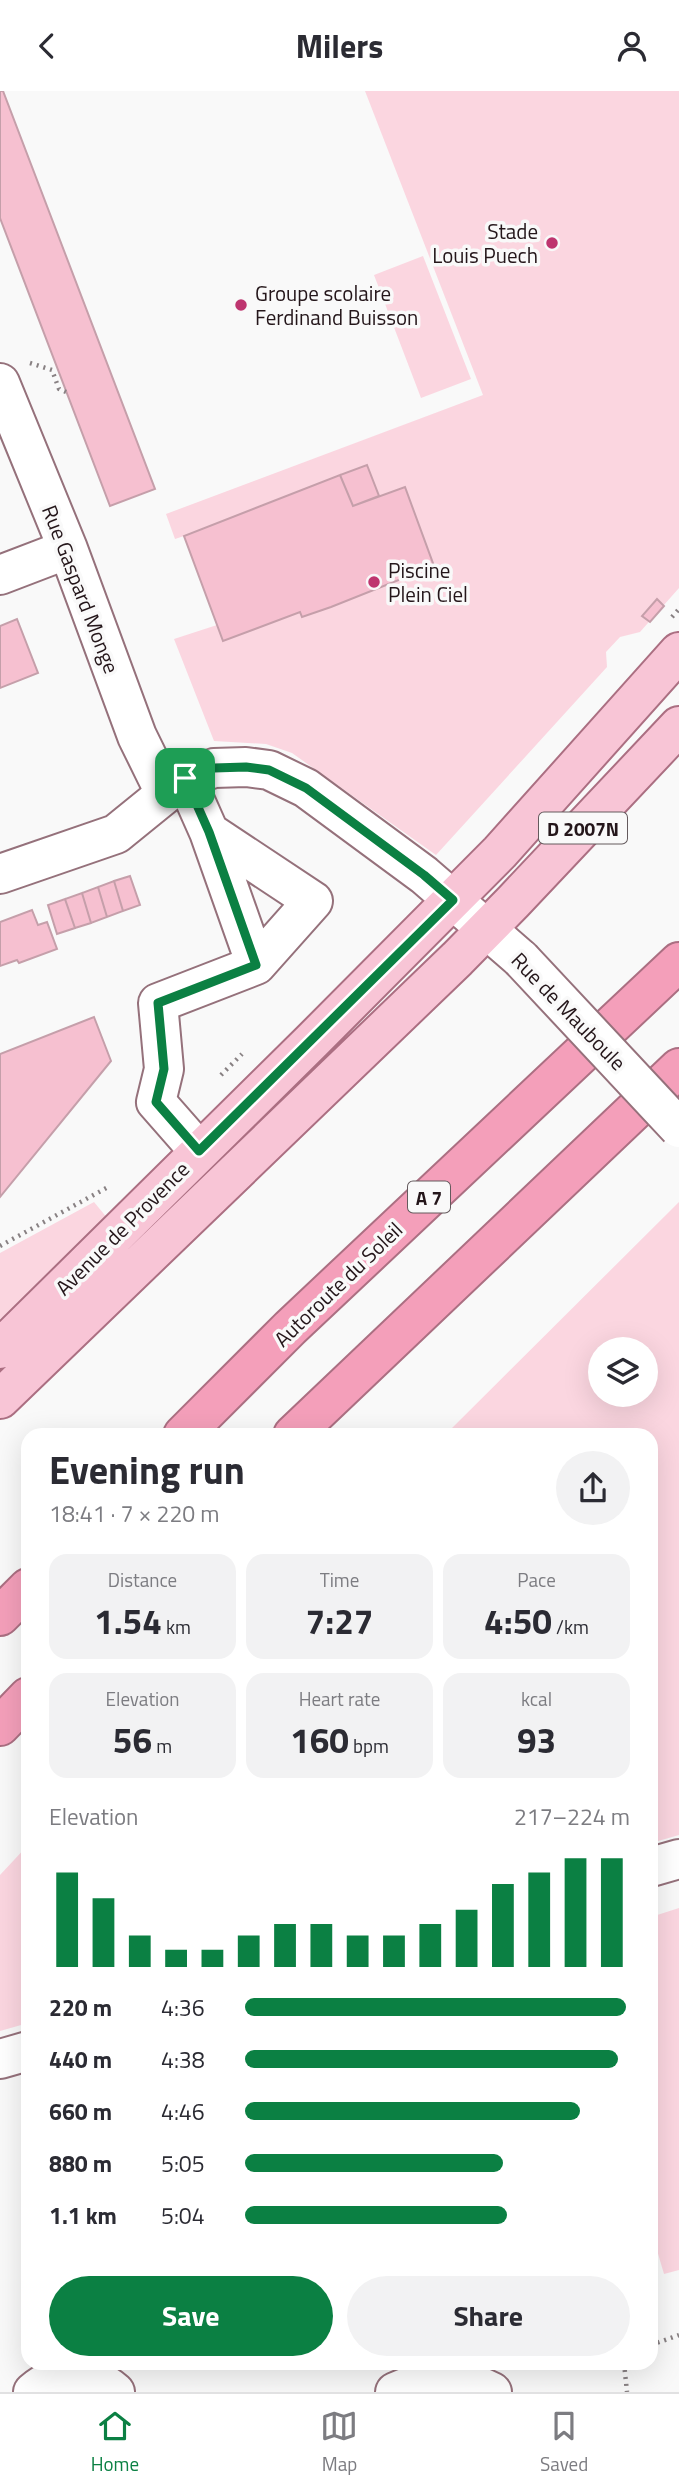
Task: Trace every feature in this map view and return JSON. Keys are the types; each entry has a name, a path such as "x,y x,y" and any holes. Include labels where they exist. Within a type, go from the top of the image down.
{"highway":[{"name":"Autoroute du Soleil","path":"190,1428 290,1328 679,962"},
{"path":"300,1428 679,1068"},
{"path":"0,1616 21,1595"},
{"path":"0,1726 21,1704"}],"main road":[{"name":"Avenue de Provence","path":"0,1349 500,852 679,653"},
{"name":"Avenue de Provence","path":"0,1399 486,929 679,726"}],"street":[{"name":"Rue Gaspard Monge","path":"0,383 68,549 137,736 209,832 256,965"},
{"path":"0,575 68,549"},
{"path":"0,874 116,834 175,785 214,768 246,767 269,770 306,788 424,875 453,900"},
{"path":"199,1151 156,1102 164,1069 158,1003 256,965 313,901 209,832"},
{"name":"Rue de Mauboule","path":"453,900 521,960 679,1129"},
{"path":"658,1865 679,1859"},
{"path":"0,2059 21,2052"},
{"path":"33,2392 48,2381 70,2376 92,2379 115,2392"},
{"path":"395,2392 431,2378 464,2381 492,2392"}],"path":[{"path":"658,2342 679,2335"},
{"path":"625,2370 627,2392"}],"shaded area":[{"path":"365,91 679,91 679,588 640,632 620,637 606,652 607,667 436,855 292,753 266,744 214,741 174,639 217,625 184,536 175,539 166,514 483,395"},
{"path":"423,256 471,379 421,398 374,275"},
{"path":"94,1202 108,1219 15,1308 0,1319 0,1253"},
{"path":"679,1202 679,1835 658,1841 658,1428 452,1428"},
{"path":"21,1852 21,2025 0,2031 0,1875"},
{"path":"679,1908 679,2270 664,2274 658,2254 658,1915"}],"building":[{"path":"0,91 3,91 155,489 110,506 0,218"},
{"path":"367,465 379,496 353,506 340,475"},
{"path":"340,475 353,506 405,487 434,566 331,607 302,617 300,612 223,641 184,536"},
{"path":"657,599 664,606 650,622 642,616"},
{"path":"17,619 38,673 0,688 0,626"},
{"path":"130,876 140,905 123,911 114,881"},
{"path":"114,881 123,911 107,917 98,887"},
{"path":"98,887 107,917 91,923 82,893"},
{"path":"82,893 91,923 75,928 65,899"},
{"path":"65,899 75,928 57,934 48,905"},
{"path":"32,910 38,925 47,922 57,949 19,963 17,960 0,966 0,922"},
{"path":"94,1017 111,1061 0,1197 0,1054"}],"place":[{"name":"Stade Louis Puech","path":"552,243"},
{"name":"Groupe scolaire Ferdinand Buisson","path":"241,305"},
{"name":"Piscine Plein Ciel","path":"374,582"}],"route":[{"path":"246,767 269,770 306,788 424,875 453,900 199,1151 156,1102 164,1069 158,1003 256,965 209,832 185,778 214,768 246,767"}]}
